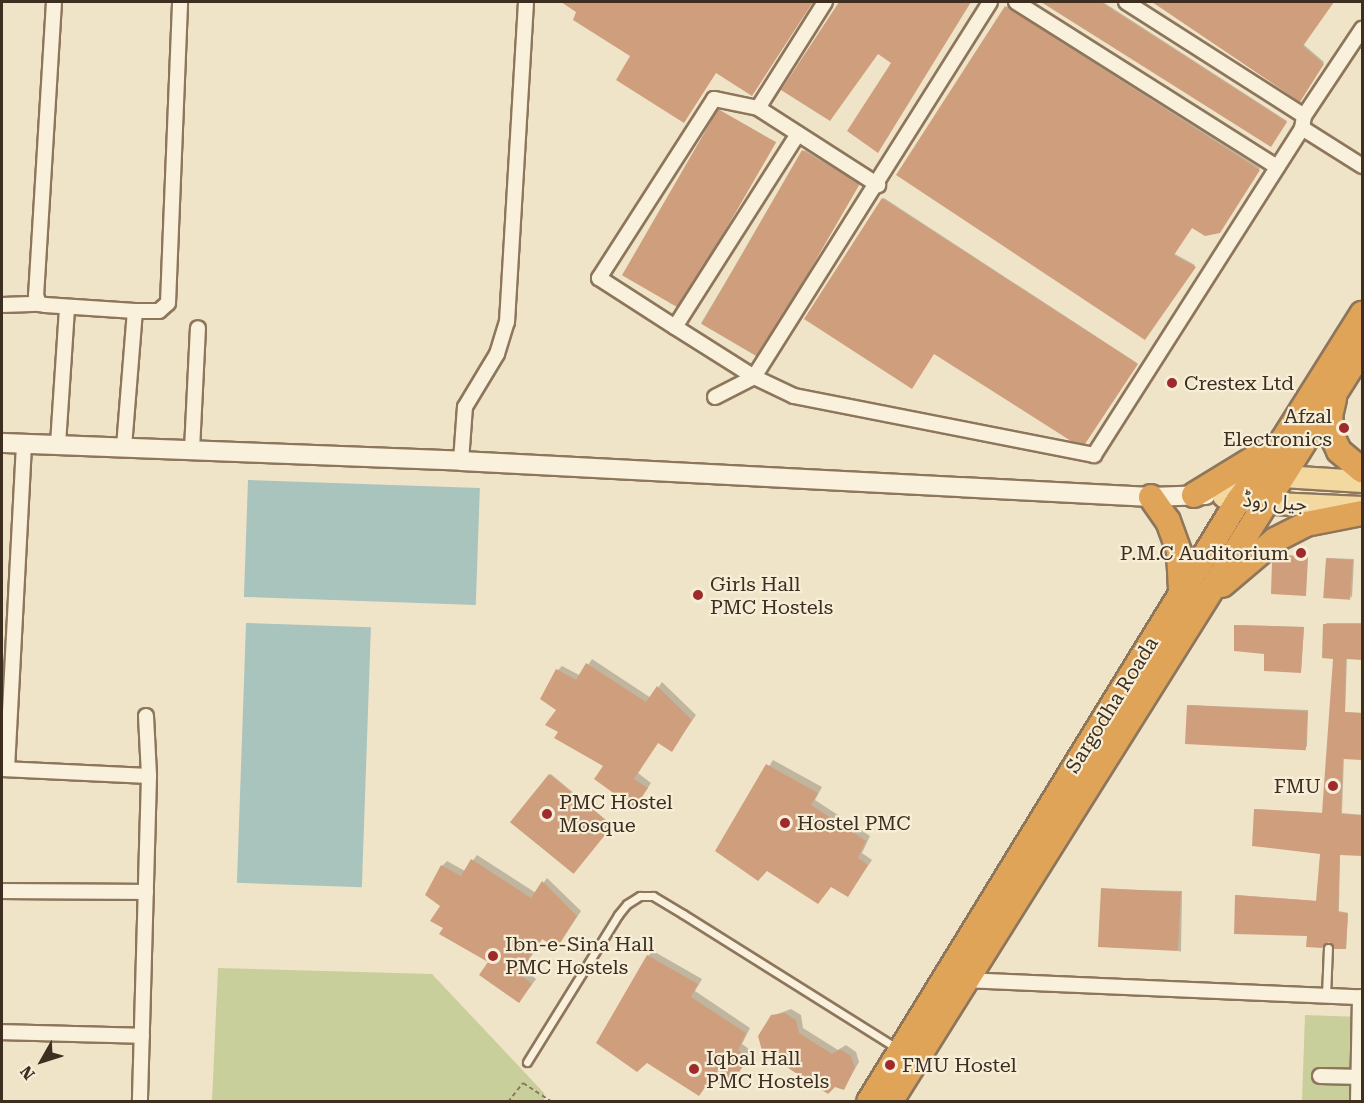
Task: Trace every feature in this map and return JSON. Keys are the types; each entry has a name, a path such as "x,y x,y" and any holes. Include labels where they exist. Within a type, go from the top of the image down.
{"highway":[{"name":"Sargodha Roada","path":"868,1101 1181,591 1283,440 1362,314"},
{"name":"Sargodha Roada","path":"890,1101 1203,602 1244,497 1282,476 1362,350"},
{"path":"1346,376 1335,395 1330,416 1333,438 1339,452 1362,470"},
{"path":"1194,495 1283,440"},
{"path":"1151,497 1168,521 1179,552 1181,591"},
{"path":"1203,602 1275,540 1306,524 1362,513"}],"main road":[{"name":"جیل روڈ","path":"1282,476 1362,482"},
{"name":"جیل روڈ","path":"1244,497 1362,507"}],"street":[{"path":"39,304 36,295 54,2"},
{"path":"2,305 39,304 135,312 159,311 168,303 180,2"},
{"path":"461,461 465,407 497,354 507,322 526,2"},
{"path":"758,108 825,2"},
{"path":"715,398 754,377 878,185 990,2"},
{"path":"1016,2 1277,167"},
{"path":"1126,2 1303,122 1362,166"},
{"path":"878,185 758,108 714,99 598,278 754,377 794,396 1094,455 1362,29"},
{"path":"675,327 798,134"},
{"path":"58,444 67,307"},
{"path":"124,447 135,312"},
{"path":"192,450 198,328"},
{"path":"2,443 461,461 1151,497 1194,495 1244,497"},
{"path":"24,443 8,640 4,769 149,776"},
{"path":"140,1101 149,776 146,716"},
{"path":"2,891 146,892"},
{"path":"965,980 1361,997 1358,1101"},
{"path":"2,1032 142,1036"},
{"path":"1320,1076 1360,1077"}],"lane":[{"path":"527,1062 618,915 627,904 640,896 653,896 900,1050"},
{"path":"1326,995 1328,948"}],"path":[{"path":"507,1101 523,1083 552,1101"}],"green space":[{"path":"218,968 432,974 544,1093 544,1101 212,1101"},
{"path":"1305,1015 1362,1017 1359,1102 1302,1102"}],"water":[{"path":"248,480 480,488 476,605 244,597"},
{"path":"246,623 371,627 362,887 237,883"}],"building":[{"path":"561,2 813,2 752,96 716,73 684,123 616,80 630,56 573,20 576,12"},
{"path":"839,2 971,2 878,153 847,131 891,63 878,54 830,121 781,90"},
{"path":"1041,2 1101,2 1287,122 1271,147"},
{"path":"1152,2 1334,2 1303,46 1324,64 1300,102"},
{"path":"1005,6 1260,170 1220,233 1205,236 1192,228 1174,255 1196,267 1145,340 896,175"},
{"path":"718,109 776,142 680,309 622,275"},
{"path":"802,150 860,183 760,358 702,324"},
{"path":"882,198 1138,364 1085,444 1071,441 934,354 912,389 804,319"},
{"path":"1279,555 1308,557 1306,596 1271,594 1272,561"},
{"path":"1326,558 1353,560 1350,600 1323,598"},
{"path":"1323,624 1362,624 1362,660 1346,659 1345,712 1362,713 1362,760 1343,759 1341,814 1362,815 1362,856 1340,855 1338,912 1348,913 1346,949 1334,949 1329,942 1322,948 1306,947 1307,936 1234,934 1235,895 1316,901 1320,854 1252,846 1254,809 1322,813 1333,659 1322,658"},
{"path":"1234,625 1304,627 1301,673 1264,671 1264,654 1234,651"},
{"path":"586,663 646,702 657,686 692,720 672,752 658,743 634,779 648,788 634,808 594,779 603,766 554,738 558,732 545,725 556,710 540,699 556,669 576,680"},
{"name":"FMU","path":"1187,705 1308,711 1306,750 1185,744"},
{"name":"Hostel PMC","path":"766,764 818,793 811,805 866,841 858,858 868,865 848,897 831,887 818,904 767,871 758,881 715,851"},
{"path":"549,774 613,826 574,874 510,822"},
{"path":"471,859 531,898 542,881 577,916 557,948 542,939 519,974 532,984 519,1003 479,975 488,962 439,934 443,928 430,921 440,906 425,895 441,865 461,876"},
{"path":"1101,888 1181,892 1178,951 1098,947"},
{"path":"647,955 698,984 691,997 746,1033 738,1050 749,1057 728,1089 711,1079 699,1096 647,1063 637,1072 596,1043"},
{"path":"785,1013 796,1020 799,1033 832,1054 840,1049 851,1056 855,1068 844,1090 835,1087 828,1094 785,1066 787,1063 762,1051 758,1036 771,1015"}],"place":[{"name":"Crestex Ltd","path":"1172,383"},
{"name":"Afzal Electronics","path":"1344,428"},
{"name":"P.M.C Auditorium","path":"1301,553"},
{"name":"Girls Hall PMC Hostels","path":"698,595"},
{"name":"FMU","path":"1333,786"},
{"name":"PMC Hostel Mosque","path":"547,814"},
{"name":"Hostel PMC","path":"785,823"},
{"name":"Ibn-e-Sina Hall PMC Hostels","path":"493,956"},
{"name":"FMU Hostel","path":"890,1065"},
{"name":"Iqbal Hall PMC Hostels","path":"694,1069"}]}
